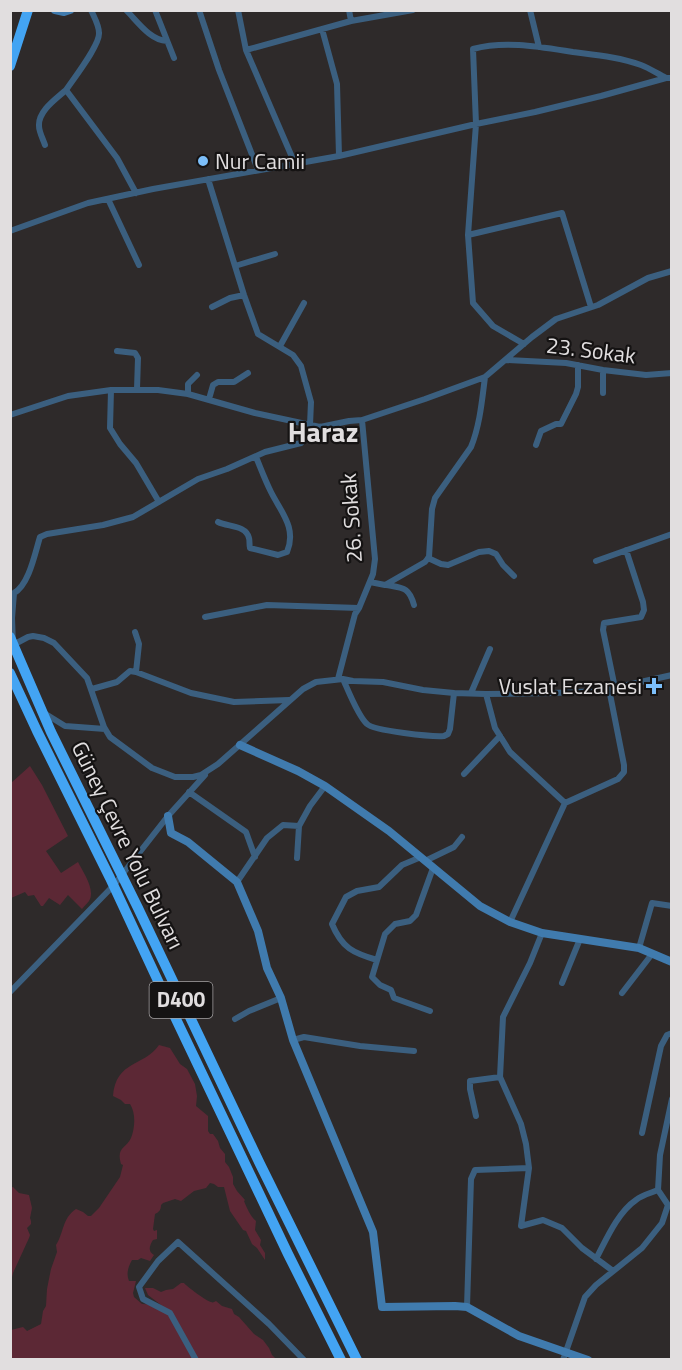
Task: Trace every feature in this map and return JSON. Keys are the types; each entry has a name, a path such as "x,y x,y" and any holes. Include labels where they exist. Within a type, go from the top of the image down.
{"highway":[{"path":"10,66 28,10"},
{"name":"Güney Çevre Yolu Bulvarı","path":"12,641 41,711 265,1175 357,1359"},
{"name":"Güney Çevre Yolu Bulvarı","path":"10,674 114,885 283,1244 341,1359"}],"street":[{"path":"55,10 64,12 70,10"},
{"path":"45,145 39,126 43,112 66,90 98,41 100,31 91,10"},
{"path":"126,10 152,36 158,40 167,41"},
{"path":"155,10 174,58"},
{"path":"199,10 219,70 258,170"},
{"path":"238,10 246,50 295,164"},
{"path":"349,10 351,21"},
{"path":"246,50 351,21 413,10"},
{"path":"530,10 539,47"},
{"path":"322,29 337,84 339,156"},
{"path":"524,344 494,326 473,303 468,235 476,124 473,49 483,46 511,45 613,57 669,78"},
{"path":"10,231 88,203 339,156 535,112 669,78"},
{"path":"66,90 117,158 136,193"},
{"path":"208,179 258,334 293,355 301,366 311,402 310,425"},
{"path":"108,199 139,264"},
{"path":"468,235 562,213 591,307"},
{"path":"235,266 274,254"},
{"path":"10,415 68,396 111,390 158,390 188,394 255,413 320,427 362,420 485,377 556,319 591,307 648,278 672,271"},
{"path":"212,307 230,298 244,295"},
{"path":"280,346 304,303"},
{"path":"117,351 135,353 138,358 137,390"},
{"name":"23. Sokak","path":"506,360 579,365 646,375 672,373"},
{"path":"536,445 541,432 556,424 561,424 568,411 578,387 579,365"},
{"path":"603,370 603,393"},
{"path":"209,399 213,385 218,382 234,382 248,373"},
{"path":"188,394 188,384 197,375"},
{"path":"385,585 428,558 435,498 471,447 480,416 485,377"},
{"path":"111,390 110,428 136,463 159,502"},
{"name":"26. Sokak","path":"341,679 354,614 370,582 375,559 362,420"},
{"path":"320,427 301,443 265,452 198,479 133,518 40,537 32,566 21,590 15,593 12,641 33,636 54,643 85,675 105,729 114,741 152,768 167,776 201,775 218,764 311,684 341,679 384,682 423,690 486,694 612,688 672,675"},
{"path":"218,522 244,530 249,536 250,548 278,555 287,552 291,542 289,525 272,495 256,457"},
{"path":"596,561 672,534"},
{"path":"510,922 565,803 618,779 624,772 603,630 604,623 641,617 644,613 643,602 626,550"},
{"path":"428,558 448,565 479,552 493,552 514,576"},
{"path":"370,582 397,587 409,593 414,605"},
{"path":"205,617 267,605 359,608"},
{"path":"135,632 138,644 136,672"},
{"path":"471,693 490,649"},
{"path":"92,689 117,682 130,671 191,693 234,702 290,700"},
{"path":"341,679 362,718 367,724 379,729 444,736 450,729 454,693"},
{"path":"486,694 495,728 510,752 565,803"},
{"path":"41,711 65,726 105,729"},
{"path":"464,774 500,736"},
{"path":"240,745 325,786 389,831 480,906 510,922 542,933 639,948 672,962"},
{"path":"10,993 114,885 168,816 210,770"},
{"path":"297,858 299,826 325,786"},
{"path":"189,792 246,832 255,856"},
{"path":"168,816 171,833 188,842 237,882 258,931 267,968 281,998 293,1040 373,1232 382,1307 467,1307 565,1356 588,1359"},
{"path":"237,882 267,838 283,825 299,826"},
{"path":"377,960 358,954 344,945 332,924 346,897 357,891 379,886 402,864 454,847 462,837"},
{"path":"430,1011 394,998 391,990 380,985 372,977 385,934 395,924 410,921 416,915 433,868"},
{"path":"639,948 652,903 672,906"},
{"path":"542,933 503,1017 500,1077 521,1124 529,1168 521,1226 543,1220 562,1228 582,1248 613,1271"},
{"path":"562,983 580,939"},
{"path":"622,993 652,954"},
{"path":"236,1019 281,998"},
{"path":"642,1133 661,1046 667,1035 672,1033"},
{"path":"293,1040 304,1036 360,1046 414,1052"},
{"path":"476,1116 470,1089 471,1081 500,1077"},
{"path":"565,1356 585,1297 642,1248 662,1223 670,1205 658,1190 660,1155 672,1099"},
{"path":"467,1307 471,1179 475,1170 529,1168"},
{"path":"596,1259 624,1211 636,1200 658,1190"},
{"path":"196,1359 170,1313 143,1299 139,1287 158,1261 178,1242 269,1324 304,1359"}],"shaded area":[{"path":"30,766 68,836 46,851 61,873 78,862 88,881 91,897 82,909 68,895 60,905 49,898 43,906 34,895 28,896 25,892 11,898 11,783"},
{"path":"159,1045 170,1048 180,1064 187,1069 195,1084 196,1106 208,1116 208,1131 213,1134 225,1154 225,1162 233,1177 233,1184 256,1221 255,1230 261,1240 260,1245 265,1253 265,1260 230,1211 224,1187 210,1183 206,1188 194,1191 181,1201 175,1199 163,1203 160,1211 155,1214 153,1229 157,1230 157,1239 153,1240 150,1248 150,1252 154,1255 150,1261 141,1258 132,1260 129,1268 129,1281 136,1281 134,1297 142,1304 161,1305 148,1295 145,1288 153,1288 161,1292 184,1283 209,1301 216,1301 232,1309 234,1314 254,1334 263,1340 276,1359 11,1360 11,1330 23,1327 27,1331 41,1324 51,1269 57,1252 56,1245 68,1217 76,1209 91,1216 120,1177 123,1165 120,1154 131,1138 134,1121 130,1104 125,1104 113,1096 115,1084 125,1070 153,1052"},
{"path":"13,1187 19,1193 29,1195 32,1208 31,1224 27,1228 30,1235 11,1282 10,1188"}],"place":[{"name":"Nur Camii","path":"203,161"},
{"name":"Vuslat Eczanesi","path":"654,686"}],"district":[{"name":"Haraz","path":"323,432"}]}
